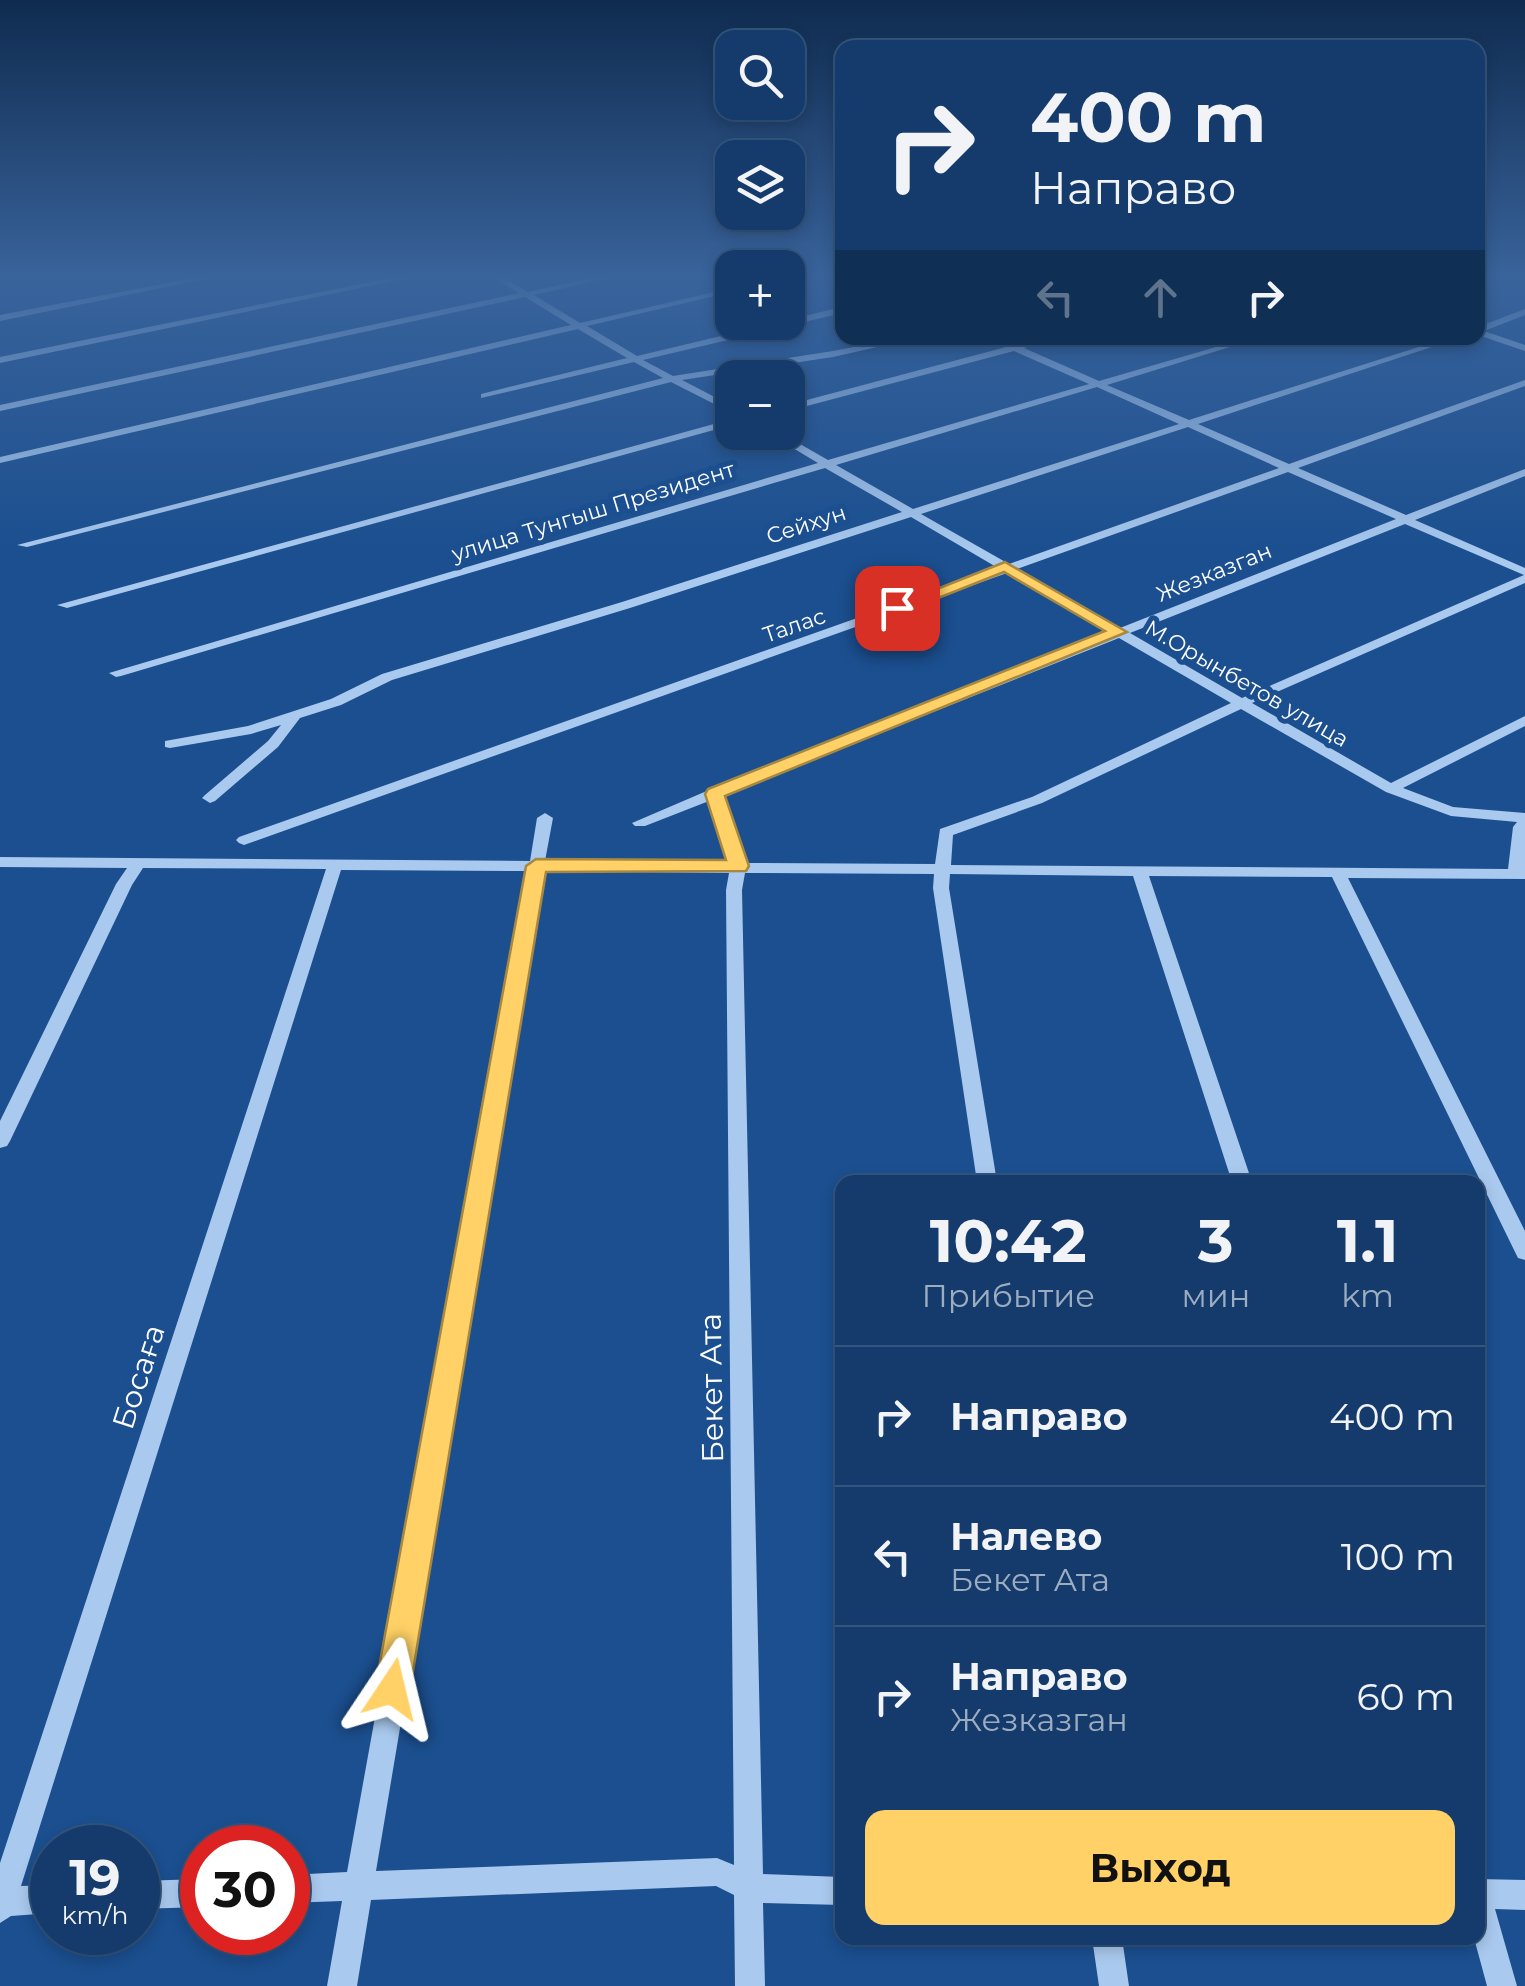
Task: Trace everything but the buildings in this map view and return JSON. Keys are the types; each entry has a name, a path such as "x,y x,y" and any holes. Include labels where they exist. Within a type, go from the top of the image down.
{"street":[{"path":"0,408 189,367"},
{"path":"0,460 402,367"},
{"path":"484,396 601,367"},
{"path":"650,367 715,401"},
{"path":"23,545 672,379 751,367"},
{"path":"805,403 941,367"},
{"path":"1060,367 1525,576"},
{"name":"улица Тунгыш Президент","path":"116,672 1152,367"},
{"name":"Сейхун","path":"170,744 251,730 336,702 388,677 626,605 1367,367"},
{"name":"Талас","path":"244,840 862,622 1005,566 1112,534 1525,383"},
{"path":"63,605 715,427"},
{"name":"М.Орынбетов улица","path":"802,450 1391,788 1450,811 1525,821"},
{"name":"Жезказган","path":"640,823 1525,472"},
{"path":"987,1175 941,888 945,832 1037,800 1525,576"},
{"path":"210,798 273,744 295,716"},
{"path":"1391,788 1525,720"},
{"name":"Бекет Ата","path":"714,794 738,866 734,890 750,1986"},
{"path":"342,1986 545,818"},
{"path":"0,862 1520,873 1520,827 1525,821"},
{"path":"0,1141 138,864"},
{"name":"Босаға","path":"1,1904 335,865"},
{"path":"1140,871 1240,1175"},
{"path":"1337,871 1525,1252"},
{"path":"310,1888 718,1872 750,1888 835,1890"},
{"path":"1485,1897 1525,1895"},
{"path":"1,1904 30,1901"},
{"path":"1485,1923 1502,1986"},
{"path":"1108,1945 1114,1986"}],"route":[{"path":"392,1689 536,866 738,866 714,794 1118,632 1005,566 897,608"}]}
